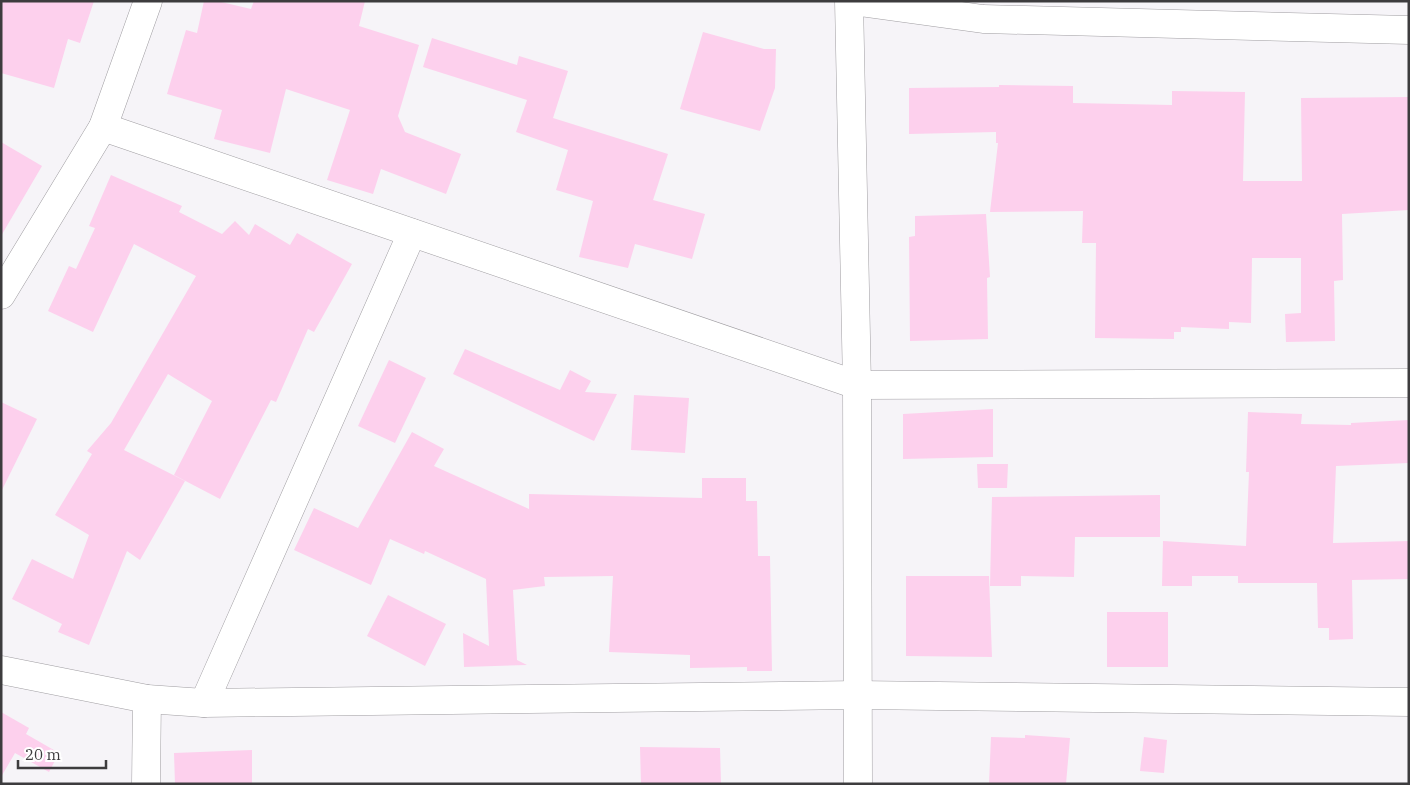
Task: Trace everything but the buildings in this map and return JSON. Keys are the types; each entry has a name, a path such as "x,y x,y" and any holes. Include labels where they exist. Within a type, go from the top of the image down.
{"street":[{"path":"1,295 103,126 148,1"},
{"path":"858,784 856,385 851,1 983,19 1409,30"},
{"path":"103,126 856,385 1409,383"},
{"path":"204,703 412,233"},
{"path":"1,670 147,700 204,703 858,695 1409,702"},
{"path":"146,784 147,700"}]}
